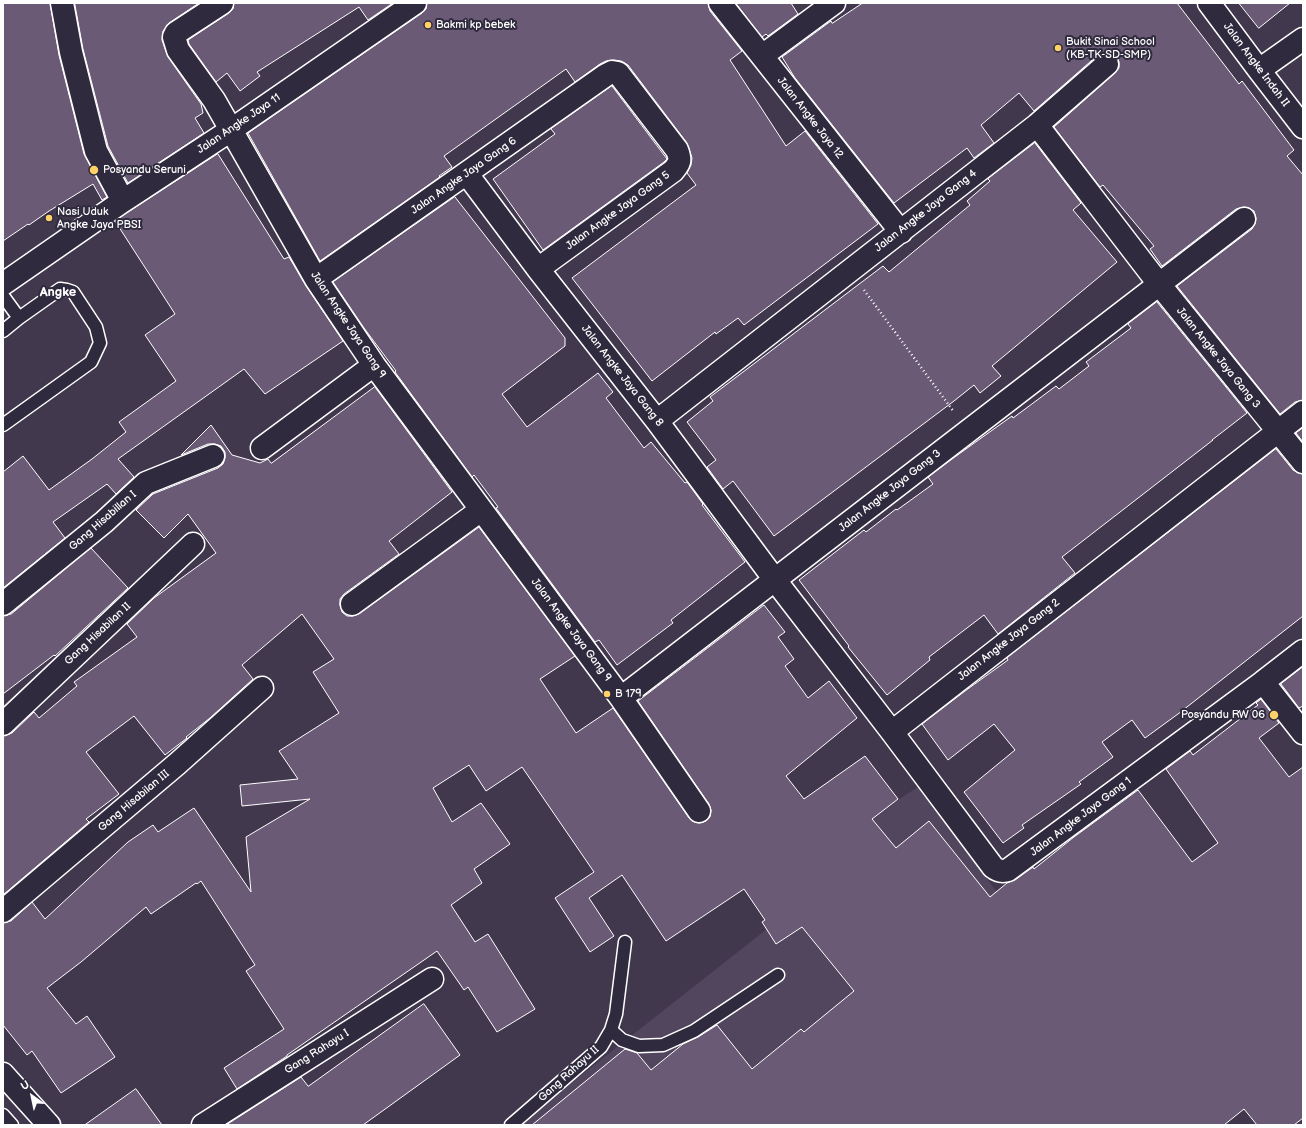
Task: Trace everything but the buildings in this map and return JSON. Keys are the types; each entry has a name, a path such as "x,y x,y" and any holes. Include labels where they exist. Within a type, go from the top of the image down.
{"main road":[{"path":"62,3 96,152 122,201"},
{"name":"Jalan Angke Jaya Gang 9","path":"222,3 176,33 174,37 178,50 214,100 316,279 374,365 622,698 699,811"},
{"name":"Jalan Angke Jaya 11","path":"3,284 122,201 231,130 415,3"},
{"name":"Jalan Angke Jaya 12","path":"720,3 901,232"},
{"path":"762,56 834,3"},
{"name":"Jalan Angke Indah II","path":"1209,3 1303,127"},
{"path":"1259,70 1303,39"},
{"name":"Jalan Angke Jaya Gang 4","path":"657,421 1037,125 1108,64"},
{"name":"Jalan Angke Jaya Gang 6","path":"316,279 612,72"},
{"name":"Jalan Angke Jaya Gang 5","path":"538,269 673,171 680,164 681,158 677,150 622,77 618,73 612,72"},
{"path":"1037,125 1158,284"},
{"name":"Jalan Angke Jaya Gang 8","path":"467,174 538,269 657,421 776,580"},
{"name":"Jalan Angke Jaya Gang 3","path":"622,698 1244,219"},
{"name":"Jalan Angke Jaya Gang 3","path":"1158,284 1278,433"},
{"path":"262,448 374,365"},
{"name":"Jalan Angke Jaya Gang 2","path":"892,732 1278,433 1303,412"},
{"path":"1278,433 1303,462"},
{"name":"Gang Hisabillan I","path":"3,604 104,522 146,483 213,456"},
{"path":"352,604 481,510"},
{"name":"Gang Hisabilan II","path":"3,724 194,544"},
{"path":"776,580 892,732"},
{"name":"Jalan Angke Jaya Gang 1","path":"892,732 993,867 1001,872 1008,870 1303,651"},
{"path":"1263,682 1303,733"},
{"name":"Gang Hisabilan III","path":"3,911 177,764 262,688"},
{"name":"Gang Rahayu I","path":"203,1125 432,980"},
{"path":"3,1074 49,1125"}],"lane":[{"path":"3,331 60,289 73,292 96,327 100,343 91,362 3,425"},
{"path":"3,296 19,318"},
{"name":"Gang Rahayu II","path":"511,1125 601,1047 611,1030 616,1014 625,942"},
{"path":"611,1030 622,1040 639,1046 662,1045 694,1031 778,974"},
{"path":"3,1116 12,1125"}],"path":[{"path":"849,271 968,431"}],"shaded area":[{"path":"918,787 1126,1064 1114,1125 518,1125 786,914 766,884"}],"place":[{"name":"Bakmi kp bebek","path":"428,25"},
{"name":"Bukit Sinai School (KB-TK-SD-SMP)","path":"1058,48"},
{"name":"Posyandu Seruni","path":"94,170"},
{"name":"Nasi Uduk Angke Jaya PBSI","path":"49,218"},
{"name":"B 179","path":"607,694"},
{"name":"Posyandu RW 06","path":"1274,715"}],"district":[{"name":"Angke","path":"58,293"}]}
